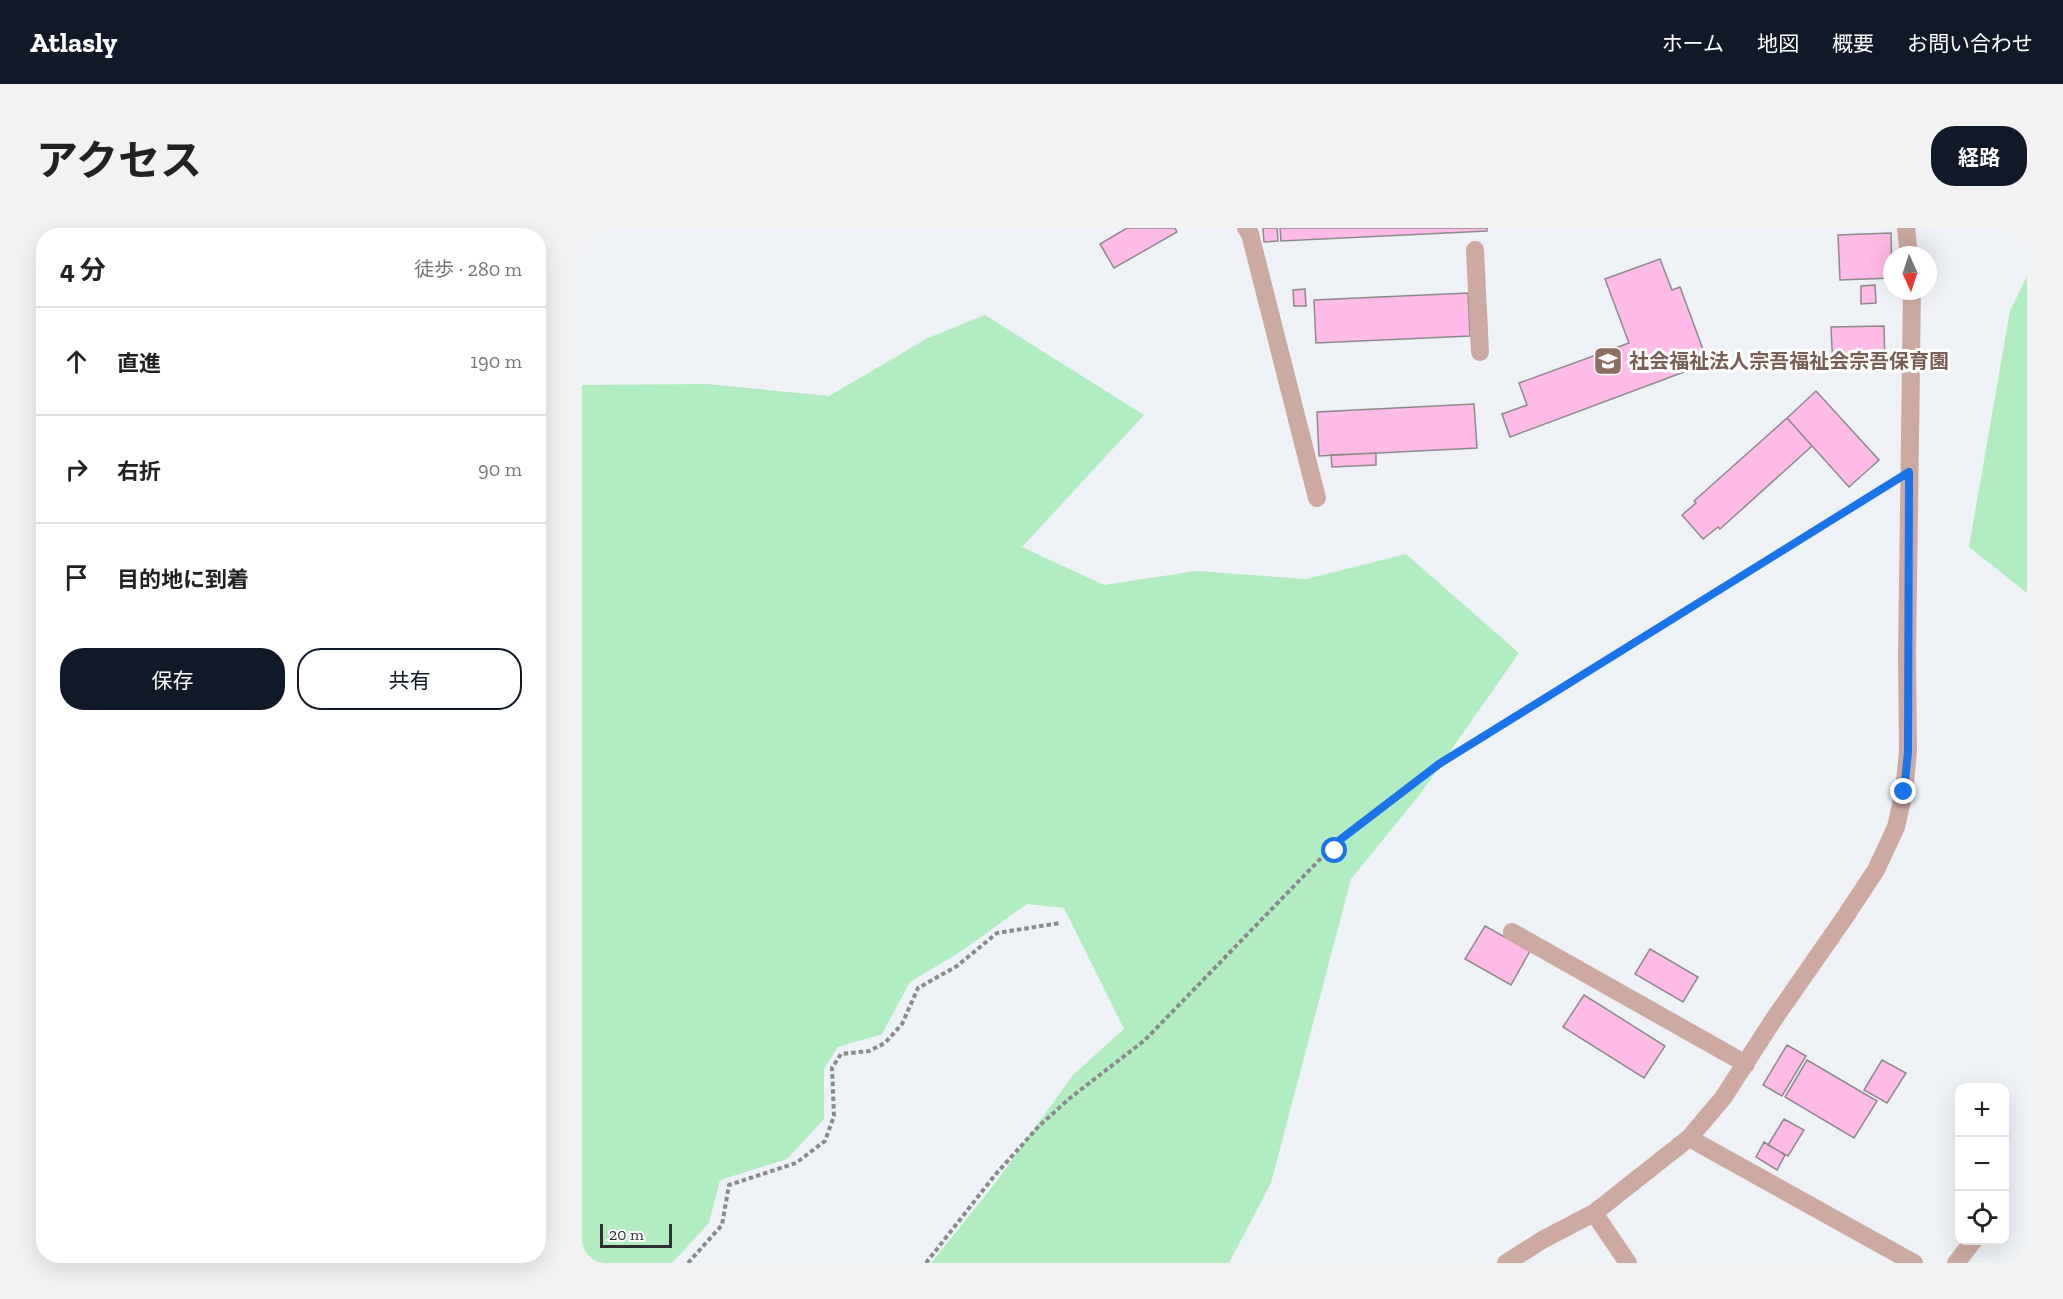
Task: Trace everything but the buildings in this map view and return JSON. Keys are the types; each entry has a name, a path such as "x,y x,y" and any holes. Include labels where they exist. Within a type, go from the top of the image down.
{"street":[{"path":"1246,228 1250,234 1317,498"},
{"path":"1906,228 1908,246"},
{"path":"1475,250 1480,352"},
{"path":"1506,1263 1544,1239 1594,1213 1689,1138 1723,1098 1876,870 1896,827 1904,792 1908,752 1912,300"},
{"path":"1512,932 1746,1064"},
{"path":"1689,1138 1914,1263"},
{"path":"1594,1213 1628,1263"},
{"path":"1956,1263 1970,1245"}],"path":[{"path":"926,1263 995,1175 1039,1126 1070,1098 1145,1040 1326,853 1335,851 1341,839 1439,764 1909,472"},
{"path":"688,1263 722,1225 729,1185 775,1172 796,1163 825,1141 834,1116 832,1068 841,1054 869,1051 885,1043 902,1024 918,988 957,966 997,933 1060,923"}],"green space":[{"path":"2027,276 2027,593 1969,547 2010,311"},
{"path":"985,315 1144,415 1022,547 1104,585 1196,571 1306,579 1406,554 1519,653 1421,793 1351,879 1271,1183 1229,1263 931,1263 993,1186 1073,1075 1124,1029 1064,908 1027,904 957,954 910,982 882,1034 838,1047 824,1069 824,1119 787,1159 720,1180 709,1223 672,1263 582,1263 582,385 707,384 829,396 928,338"}],"place":[{"name":"社会福祉法人宗吾福祉会宗吾保育園","path":"1608,361"}],"route":[{"path":"1335,851 1341,839 1439,764 1909,472 1908,752 1904,792"}]}
